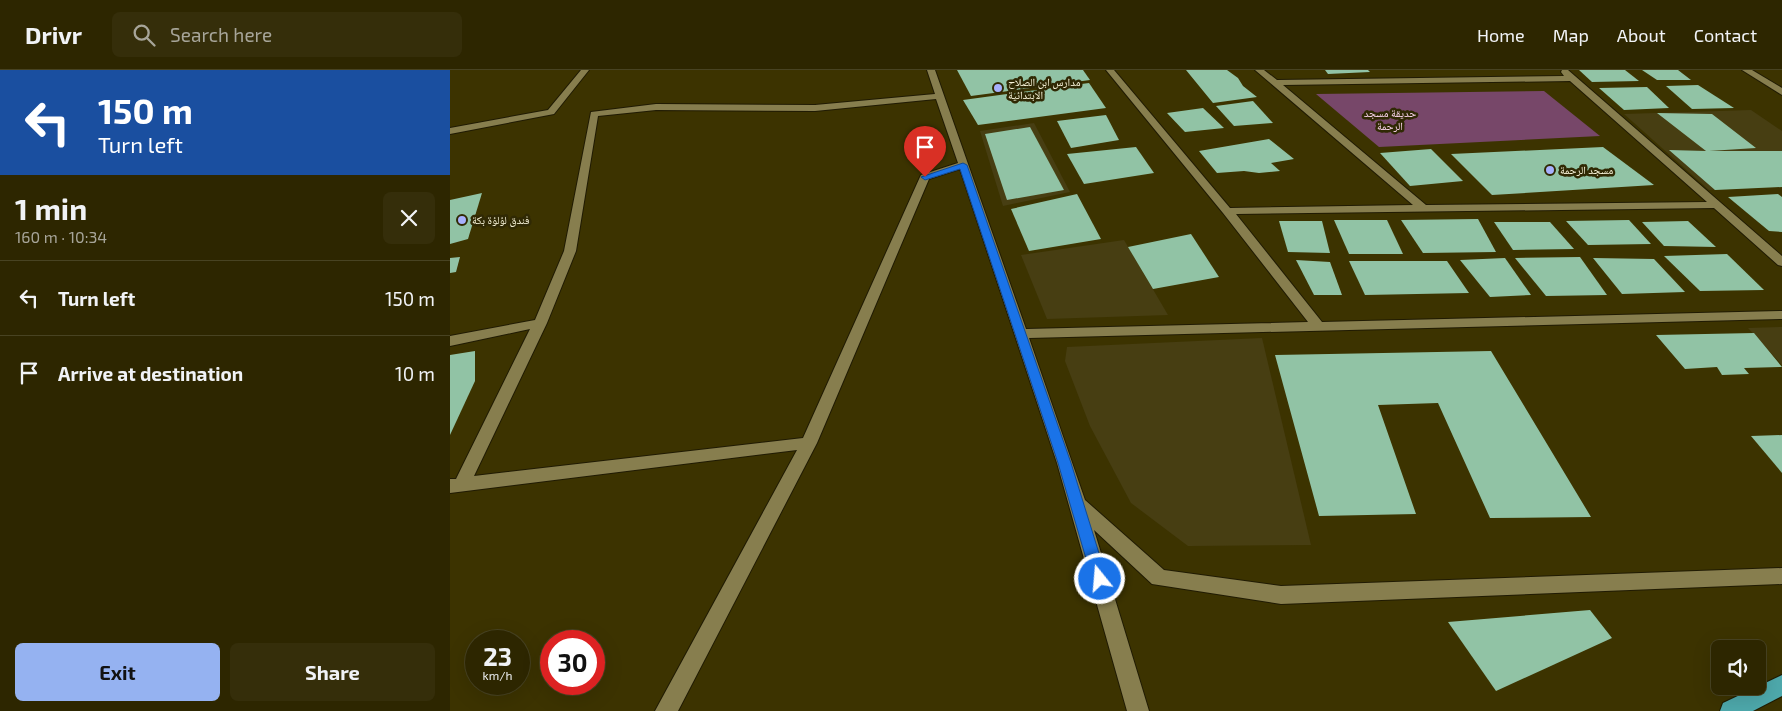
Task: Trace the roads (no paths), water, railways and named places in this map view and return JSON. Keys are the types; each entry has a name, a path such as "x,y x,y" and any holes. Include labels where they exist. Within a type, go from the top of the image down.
{"main road":[{"path":"1731,711 1782,685"}],"street":[{"path":"450,131 551,112 585,70"},
{"path":"931,70 1077,504 1138,711"},
{"path":"1110,70 1228,211 1318,326"},
{"path":"1259,70 1423,208"},
{"path":"1563,70 1782,262"},
{"path":"1746,70 1782,92"},
{"path":"1276,83 1572,78"},
{"path":"456,485 540,323 570,251 594,114 656,107 815,108 940,96"},
{"path":"666,711 809,443 925,177 963,165"},
{"path":"1228,211 1718,205"},
{"path":"1021,334 1782,315"},
{"path":"450,341 540,323"},
{"path":"456,485 809,443"},
{"path":"1077,504 1159,578 1281,595 1782,576"}],"place":[{"name":"مدارس ابن الصلاح الابتدائية","path":"998,88"},
{"name":"مسجد الرحمة","path":"1550,170"},
{"name":"فندق لؤلؤة بكة","path":"462,220"}],"park label":[{"name":"حديقة مسجد الرحمة","path":"1390,119"}]}
